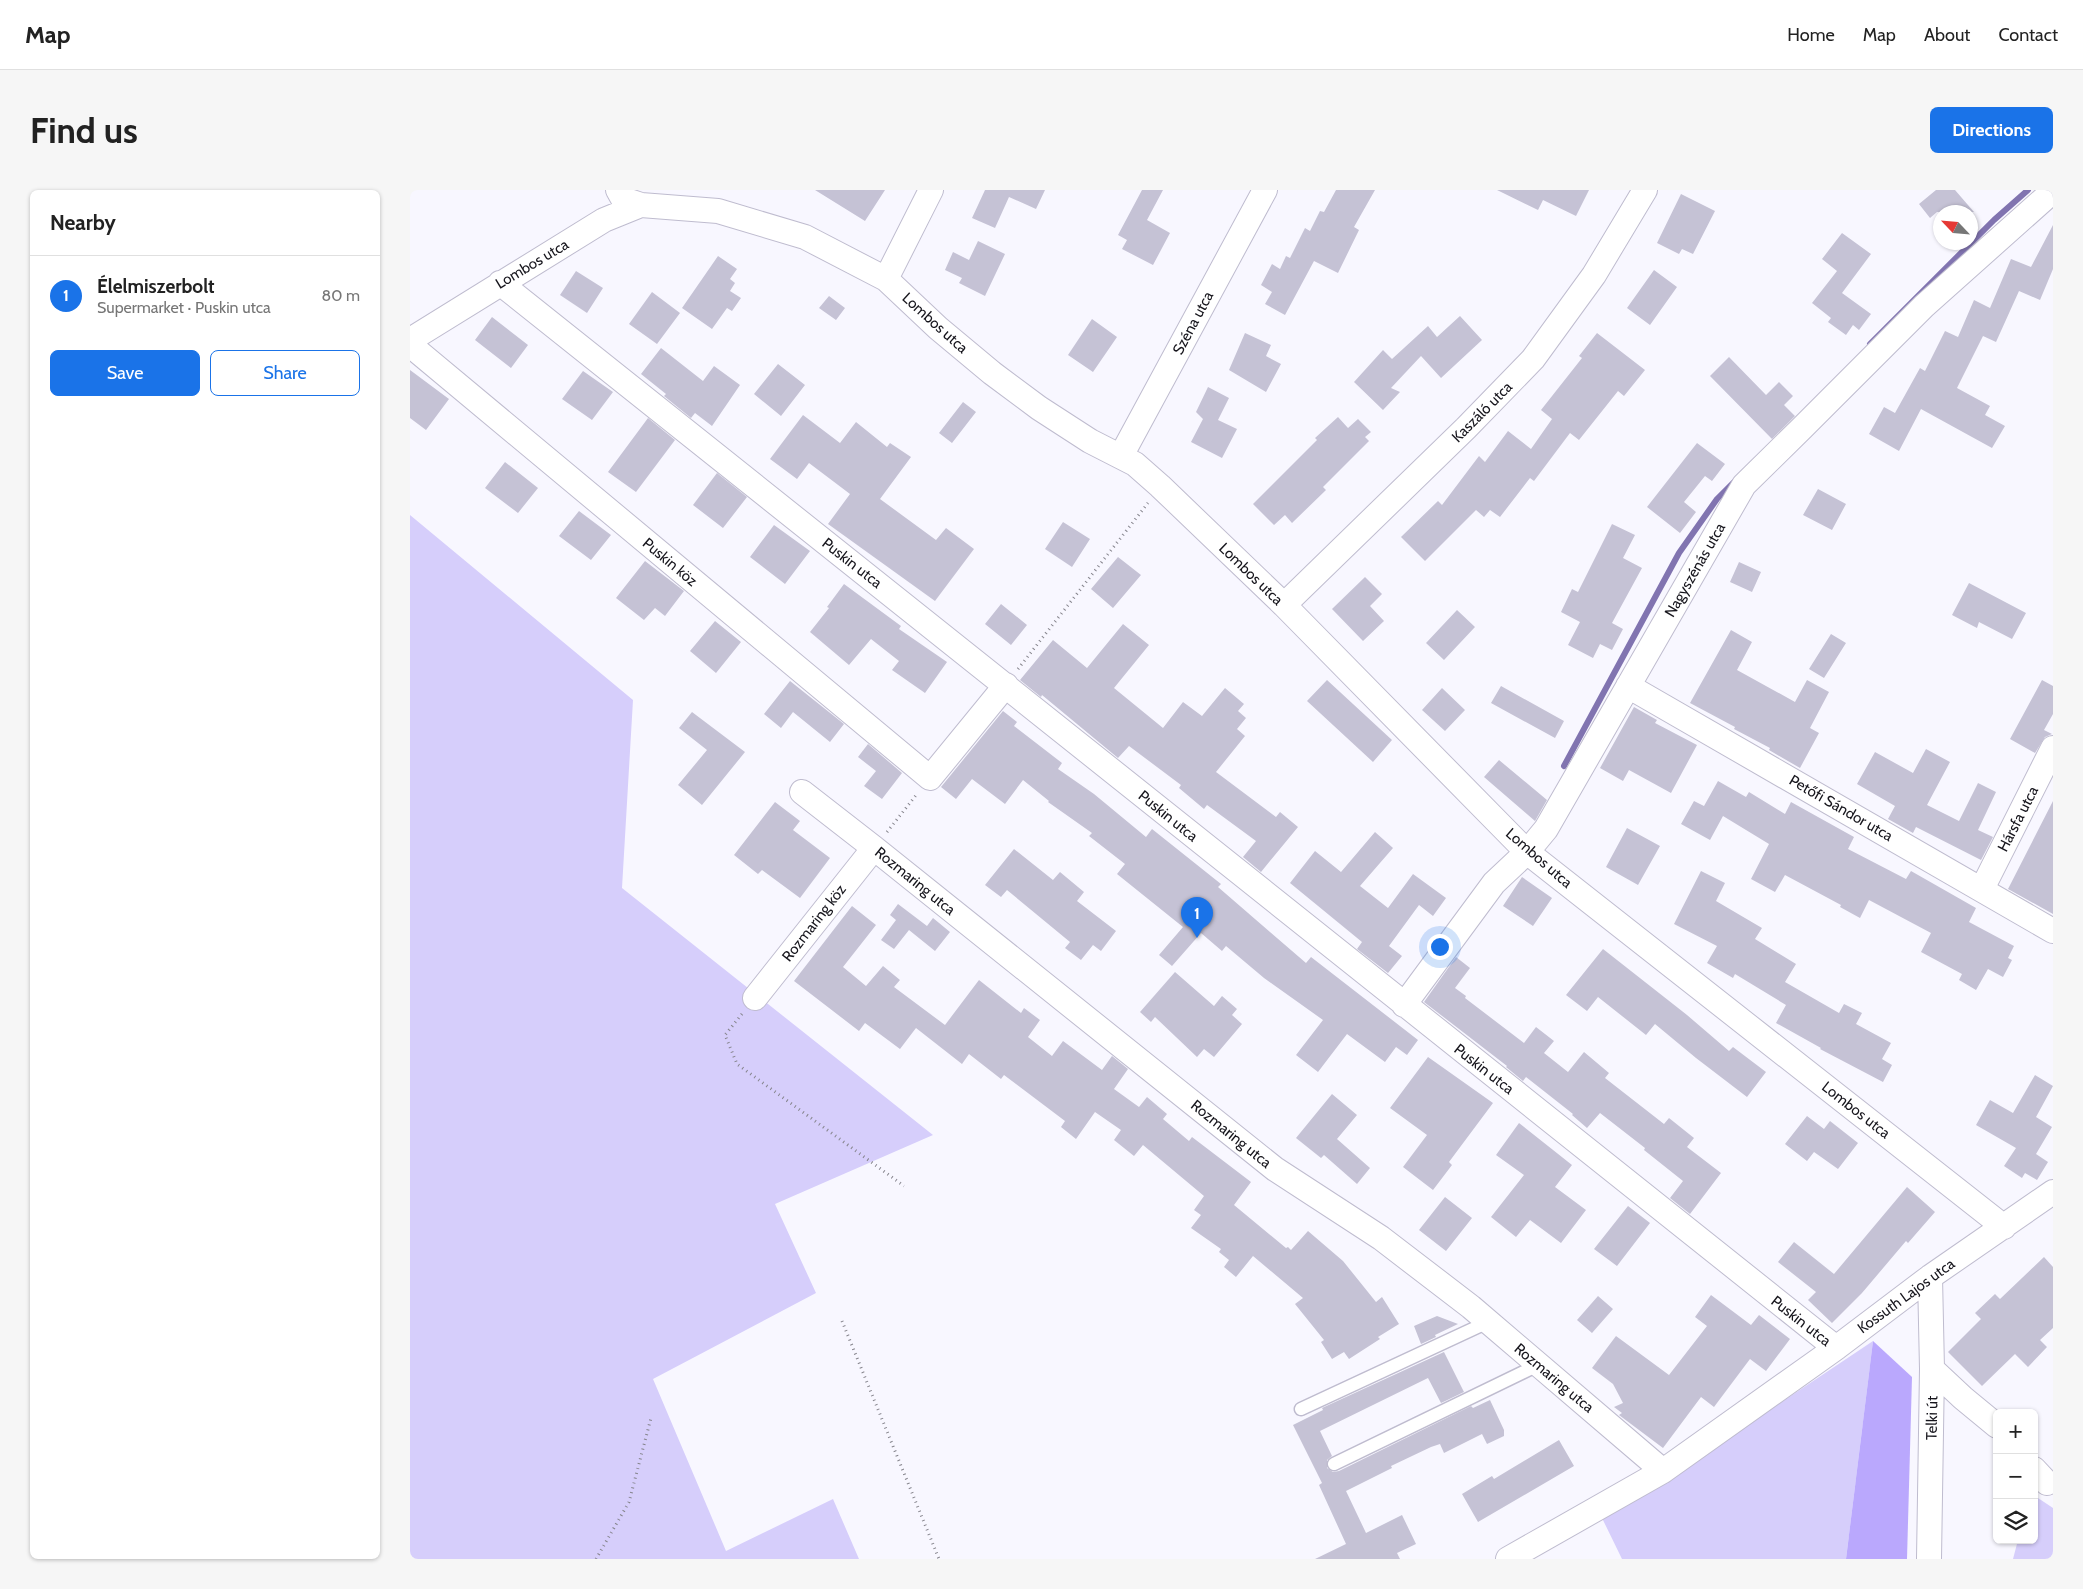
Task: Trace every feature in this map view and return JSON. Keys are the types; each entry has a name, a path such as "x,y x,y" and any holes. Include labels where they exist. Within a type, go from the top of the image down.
{"street":[{"path":"618,190 623,199 641,205"},
{"path":"886,279 932,190"},
{"name":"Széna utca","path":"1121,456 1265,190"},
{"name":"Kaszáló utca","path":"1284,606 1466,428 1533,359 1594,276 1645,190"},
{"name":"Nagyszénás utca","path":"1404,1005 1494,883 1527,852 1546,829 1744,484 1924,306 2053,191"},
{"name":"Lombos utca","path":"410,340 604,220 641,205 718,211 805,237 886,279 938,328 992,373 1039,408 1090,441 1135,464 1160,486 1284,606 1527,852 2004,1227"},
{"name":"Puskin utca","path":"500,283 1836,1348"},
{"name":"Puskin köz","path":"410,346 930,778"},
{"path":"930,778 1006,685"},
{"name":"Petőfi Sándor utca","path":"1628,686 2053,930"},
{"name":"Hársfa utca","path":"1982,889 2053,748"},
{"name":"Rozmaring utca","path":"802,792 1275,1169 1381,1238 1488,1322 1663,1471"},
{"name":"Rozmaring köz","path":"755,998 874,848"},
{"name":"Kossuth Lajos utca","path":"1508,1559 1663,1471 1836,1348 1930,1277 2053,1192"},
{"name":"Telki út","path":"1929,1559 1932,1369 1930,1277"},
{"path":"1932,1369 1993,1423"}],"lane":[{"path":"1302,1409 1488,1322"},
{"path":"1334,1464 1538,1365"}],"path":[{"path":"1006,685 1160,486"},
{"path":"874,848 930,778"},
{"path":"755,998 725,1035 737,1064 904,1186"},
{"path":"842,1321 939,1559"},
{"path":"596,1559 629,1502 651,1418"}],"shaded area":[{"path":"410,515 633,700 622,888 933,1135 775,1204 816,1293 653,1379 726,1551 833,1499 859,1559 410,1559"},
{"path":"1873,1341 1846,1559 1622,1559 1602,1518 1650,1490"},
{"path":"1873,1341 1912,1377 1907,1559 1846,1559"},
{"path":"2038,1498 2053,1508 2053,1559 2013,1559 2017,1544 2038,1544"}],"building":[{"path":"815,190 885,190 865,221"},
{"path":"985,190 1045,190 1036,209 1009,197 995,228 972,218"},
{"path":"1142,190 1163,190 1147,220 1170,233 1153,265 1122,249 1127,240 1118,235"},
{"path":"1336,190 1375,190 1354,227 1359,230 1338,273 1314,261 1285,315 1265,304 1272,292 1261,285 1272,264 1280,269 1286,256 1290,258 1305,228 1310,231 1320,211 1324,212"},
{"path":"1497,190 1589,190 1576,216 1543,200 1538,210"},
{"path":"1936,190 1955,190 1968,205 1933,205 1933,215 1930,218 1919,204"},
{"path":"1681,194 1715,211 1693,254 1682,249 1679,254 1657,243"},
{"path":"2053,225 2053,269 2040,300 2019,291 1996,342 1983,336 1957,388 1990,406 1985,415 2005,426 1992,448 1921,409 1899,451 1869,434 1884,407 1895,413 1920,368 1925,371 1945,331 1958,337 1974,300 1990,308 2011,259 2031,267"},
{"path":"1842,233 1871,254 1842,293 1871,314 1859,330 1853,325 1846,335 1828,322 1831,318 1812,303 1837,271 1822,259"},
{"path":"978,241 1005,254 985,296 959,283 962,278 945,270 953,252 969,260"},
{"path":"718,256 737,269 730,279 735,283 730,291 741,298 732,311 727,308 712,329 682,308"},
{"path":"1654,270 1677,287 1650,325 1627,308"},
{"path":"576,271 603,288 587,313 560,295"},
{"path":"652,292 680,313 657,344 629,324"},
{"path":"829,296 845,308 836,320 819,308"},
{"path":"1460,316 1482,340 1441,378 1421,356 1391,388 1400,392 1383,410 1354,382 1383,350 1392,359 1428,326 1437,337"},
{"path":"492,317 528,345 511,368 475,340"},
{"path":"1092,319 1117,337 1093,372 1068,355"},
{"path":"1245,333 1271,345 1266,356 1281,364 1266,392 1229,370"},
{"path":"1597,333 1645,370 1624,396 1618,391 1579,440 1570,433 1534,481 1530,478 1500,517 1490,510 1484,517 1476,510 1425,561 1401,537 1438,501 1442,505 1479,456 1485,462 1508,431 1531,449 1552,419 1541,410 1582,358 1579,356"},
{"path":"661,348 703,381 714,366 740,385 712,426 695,413 691,418 664,396 666,394 641,374"},
{"path":"1729,357 1766,395 1779,382 1793,396 1784,405 1795,416 1772,439 1710,376"},
{"path":"778,364 805,385 781,416 754,394"},
{"path":"410,370 449,399 426,430 410,418"},
{"path":"583,371 613,392 592,420 562,399"},
{"path":"1208,387 1229,398 1218,420 1237,429 1222,458 1191,442 1203,419 1196,412"},
{"path":"963,402 976,412 952,443 939,433"},
{"path":"803,415 840,443 856,422 887,447 890,443 911,457 880,499 936,540 946,528 974,549 935,601 828,524 850,494 809,463 797,479 770,459"},
{"path":"1338,417 1348,428 1358,419 1371,432 1365,437 1369,441 1323,487 1326,490 1292,523 1285,515 1274,525 1253,504 1317,440 1315,438"},
{"path":"648,418 675,440 636,492 608,472"},
{"path":"1697,443 1725,464 1712,481 1705,476 1684,502 1696,512 1680,533 1647,507"},
{"path":"505,462 538,488 518,513 485,488"},
{"path":"717,473 747,497 723,528 693,505"},
{"path":"1818,489 1846,504 1832,530 1803,515"},
{"path":"579,511 611,535 591,560 559,536"},
{"path":"1063,522 1090,539 1072,567 1045,549"},
{"path":"1612,524 1635,535 1623,558 1642,568 1612,623 1623,629 1612,650 1600,644 1593,658 1568,645 1580,622 1561,612 1572,589 1578,592"},
{"path":"774,525 810,551 785,584 750,557"},
{"path":"1118,557 1141,575 1113,608 1091,589"},
{"path":"645,561 684,591 665,616 655,608 644,620 616,598"},
{"path":"1739,562 1761,572 1752,592 1730,582"},
{"path":"1365,577 1382,594 1370,606 1384,621 1363,641 1332,609"},
{"path":"1969,583 2026,613 2012,639 1979,622 1977,628 1952,615"},
{"path":"844,584 901,626 899,629 947,662 925,693 892,670 899,661 871,639 849,665 810,632 829,608 827,607"},
{"path":"1001,604 1027,625 1011,645 985,624"},
{"path":"1457,610 1475,627 1444,660 1426,643"},
{"path":"715,621 741,642 716,673 690,651"},
{"path":"1123,624 1149,645 1114,688 1163,728 1183,702 1202,716 1225,688 1244,704 1238,711 1246,718 1237,729 1245,736 1216,772 1276,817 1280,812 1298,827 1261,872 1243,857 1256,841 1207,805 1204,809 1179,788 1181,785 1129,746 1118,758 1042,695 1041,697 1020,680 1053,640 1087,668"},
{"path":"1731,630 1752,642 1737,670 1795,702 1807,680 1829,692 1810,728 1819,733 1800,768 1769,750 1770,748 1734,729 1735,727 1690,703"},
{"path":"1831,634 1846,643 1824,678 1809,669"},
{"path":"1327,680 1392,740 1373,762 1307,701"},
{"path":"2042,680 2053,686 2053,714 2044,730 2052,734 2045,737 2035,753 2010,739"},
{"path":"790,681 844,724 830,742 793,712 781,728 764,714"},
{"path":"1501,686 1564,721 1555,738 1491,703"},
{"path":"1442,688 1465,710 1445,731 1422,710"},
{"path":"1634,707 1657,720 1655,723 1697,745 1671,793 1629,770 1623,781 1600,768"},
{"path":"1003,711 1017,722 1014,726 1062,763 1058,769 1094,794 1146,837 1152,829 1221,884 1218,887 1306,963 1311,957 1418,1040 1407,1055 1396,1047 1385,1062 1347,1034 1318,1072 1296,1055 1323,1020 1264,978 1226,946 1222,951 1201,933 1172,966 1159,955 1183,927 1117,874 1125,864 1089,836 1092,833 1048,802 1023,780 1005,804 972,779 956,799 941,787"},
{"path":"692,712 745,752 702,805 678,785 707,750 679,728"},
{"path":"868,744 902,773 882,799 864,786 876,771 858,757"},
{"path":"1926,749 1950,762 1927,805 1959,821 1978,783 1996,792 1978,830 1993,837 1981,860 1916,827 1913,833 1888,819 1895,806 1857,784 1875,752 1913,773"},
{"path":"1499,760 1547,800 1535,821 1484,777"},
{"path":"1718,781 1746,797 1749,792 1785,814 1791,802 1854,837 1848,849 1906,879 1911,871 1976,908 1969,922 2014,946 2008,958 2012,960 2003,977 1988,969 1976,990 1959,980 1962,974 1921,952 1931,933 1869,900 1860,918 1840,907 1841,905 1785,875 1775,892 1751,879 1769,844 1723,816 1710,840 1681,824 1694,801 1704,806"},
{"path":"2053,801 2053,914 2008,889"},
{"path":"775,802 800,821 793,830 830,858 800,898 762,870 758,874 734,855"},
{"path":"1627,828 1660,846 1638,885 1606,867"},
{"path":"1375,832 1393,848 1360,886 1388,908 1413,874 1446,898 1433,916 1419,905 1389,946 1402,956 1388,973 1357,949 1362,942 1290,883 1315,851 1341,872"},
{"path":"1014,849 1053,880 1060,872 1084,892 1077,901 1116,931 1101,951 1093,945 1081,960 1065,948 1070,942 1007,890 1001,897 985,885"},
{"path":"1701,871 1725,883 1716,901 1762,928 1755,939 1796,964 1785,982 1839,1013 1844,1004 1862,1013 1856,1024 1891,1043 1882,1059 1892,1065 1883,1082 1820,1049 1776,1023 1786,1005 1735,974 1733,978 1707,963 1717,946 1674,924"},
{"path":"1522,877 1552,898 1533,926 1503,906"},
{"path":"898,904 927,926 933,918 950,932 935,951 909,930 894,949 881,940 896,920 890,915"},
{"path":"852,906 876,925 843,967 866,986 883,966 900,980 894,987 945,1025 979,980 1021,1013 1024,1008 1040,1020 1028,1037 1052,1056 1063,1041 1102,1070 1112,1056 1128,1069 1114,1089 1139,1107 1147,1097 1167,1114 1163,1119 1189,1141 1192,1137 1251,1182 1234,1205 1286,1248 1288,1247 1291,1250 1308,1231 1343,1261 1376,1302 1382,1297 1399,1324 1349,1359 1344,1352 1332,1359 1321,1342 1324,1340 1295,1304 1303,1298 1253,1256 1236,1277 1224,1267 1229,1260 1219,1252 1221,1249 1191,1228 1201,1215 1194,1210 1204,1196 1143,1145 1134,1156 1114,1140 1121,1130 1095,1112 1076,1139 1061,1127 1065,1121 1004,1075 1001,1079 969,1054 962,1064 916,1028 900,1049 865,1023 859,1031 794,981"},
{"path":"1603,949 1687,1015 1729,1051 1733,1047 1766,1072 1747,1097 1655,1024 1646,1035 1598,997 1587,1011 1566,995"},
{"path":"1456,957 1470,968 1455,988 1466,996 1465,998 1524,1043 1536,1027 1554,1041 1544,1053 1568,1072 1584,1052 1609,1073 1605,1078 1664,1124 1669,1118 1694,1138 1687,1147 1721,1173 1690,1214 1670,1198 1683,1181 1644,1150 1645,1148 1600,1113 1587,1128 1573,1114 1526,1077 1523,1081 1507,1066 1424,1002"},
{"path":"1175,972 1214,1006 1222,996 1237,1009 1232,1015 1242,1024 1214,1057 1204,1049 1197,1057 1155,1017 1151,1022 1140,1012"},
{"path":"1428,1057 1493,1103 1449,1162 1452,1165 1433,1190 1403,1167 1427,1135 1390,1108"},
{"path":"2035,1075 2053,1086 2036,1117 2052,1127 2036,1154 2048,1162 2037,1180 2025,1173 2022,1178 2004,1166 2016,1148 1976,1125 1990,1100 2013,1113"},
{"path":"1332,1094 1357,1115 1337,1139 1370,1168 1357,1184 1324,1155 1321,1158 1296,1138"},
{"path":"1807,1116 1824,1129 1830,1121 1858,1143 1838,1169 1814,1152 1807,1161 1785,1144"},
{"path":"1519,1123 1572,1165 1555,1187 1586,1210 1561,1243 1530,1220 1516,1237 1491,1217 1524,1175 1496,1155"},
{"path":"1907,1187 1935,1212 1908,1243 1906,1241 1862,1293 1832,1323 1808,1300 1816,1292 1778,1262 1794,1242 1834,1274"},
{"path":"1445,1197 1472,1218 1446,1251 1419,1230"},
{"path":"1628,1206 1650,1223 1617,1266 1594,1249"},
{"path":"2044,1257 2053,1267 2053,1328 2040,1340 2047,1347 2028,1367 2015,1354 1982,1386 1948,1352 1981,1319 1975,1313 1995,1294 2000,1299"},
{"path":"1711,1295 1751,1325 1759,1315 1790,1339 1766,1371 1750,1359 1714,1407 1701,1397 1663,1448 1619,1415 1622,1413 1614,1407 1623,1403 1613,1384 1592,1368 1616,1336 1669,1375 1707,1326 1695,1317"},
{"path":"1598,1296 1613,1309 1592,1333 1577,1320"},
{"path":"1437,1316 1458,1324 1421,1344 1414,1326"},
{"path":"1444,1352 1464,1392 1441,1403 1428,1378 1320,1431 1332,1456 1327,1460 1327,1468 1333,1472 1339,1471 1471,1406 1473,1408 1490,1400 1504,1430 1504,1436 1487,1444 1482,1434 1444,1453 1440,1444 1431,1447 1391,1466 1392,1468 1346,1491 1366,1533 1402,1515 1416,1544 1397,1553 1400,1559 1315,1559 1346,1544 1319,1485 1322,1483 1293,1425 1323,1410 1322,1408"},
{"path":"1559,1440 1574,1466 1478,1522 1462,1494 1492,1476 1494,1479"}],"waterway":[{"path":"1870,344 1994,220 2028,190"},
{"path":"1564,766 1679,553 1717,499 1735,481"}],"place":[{"name":"Élelmiszerbolt","path":"1197,938"}]}
